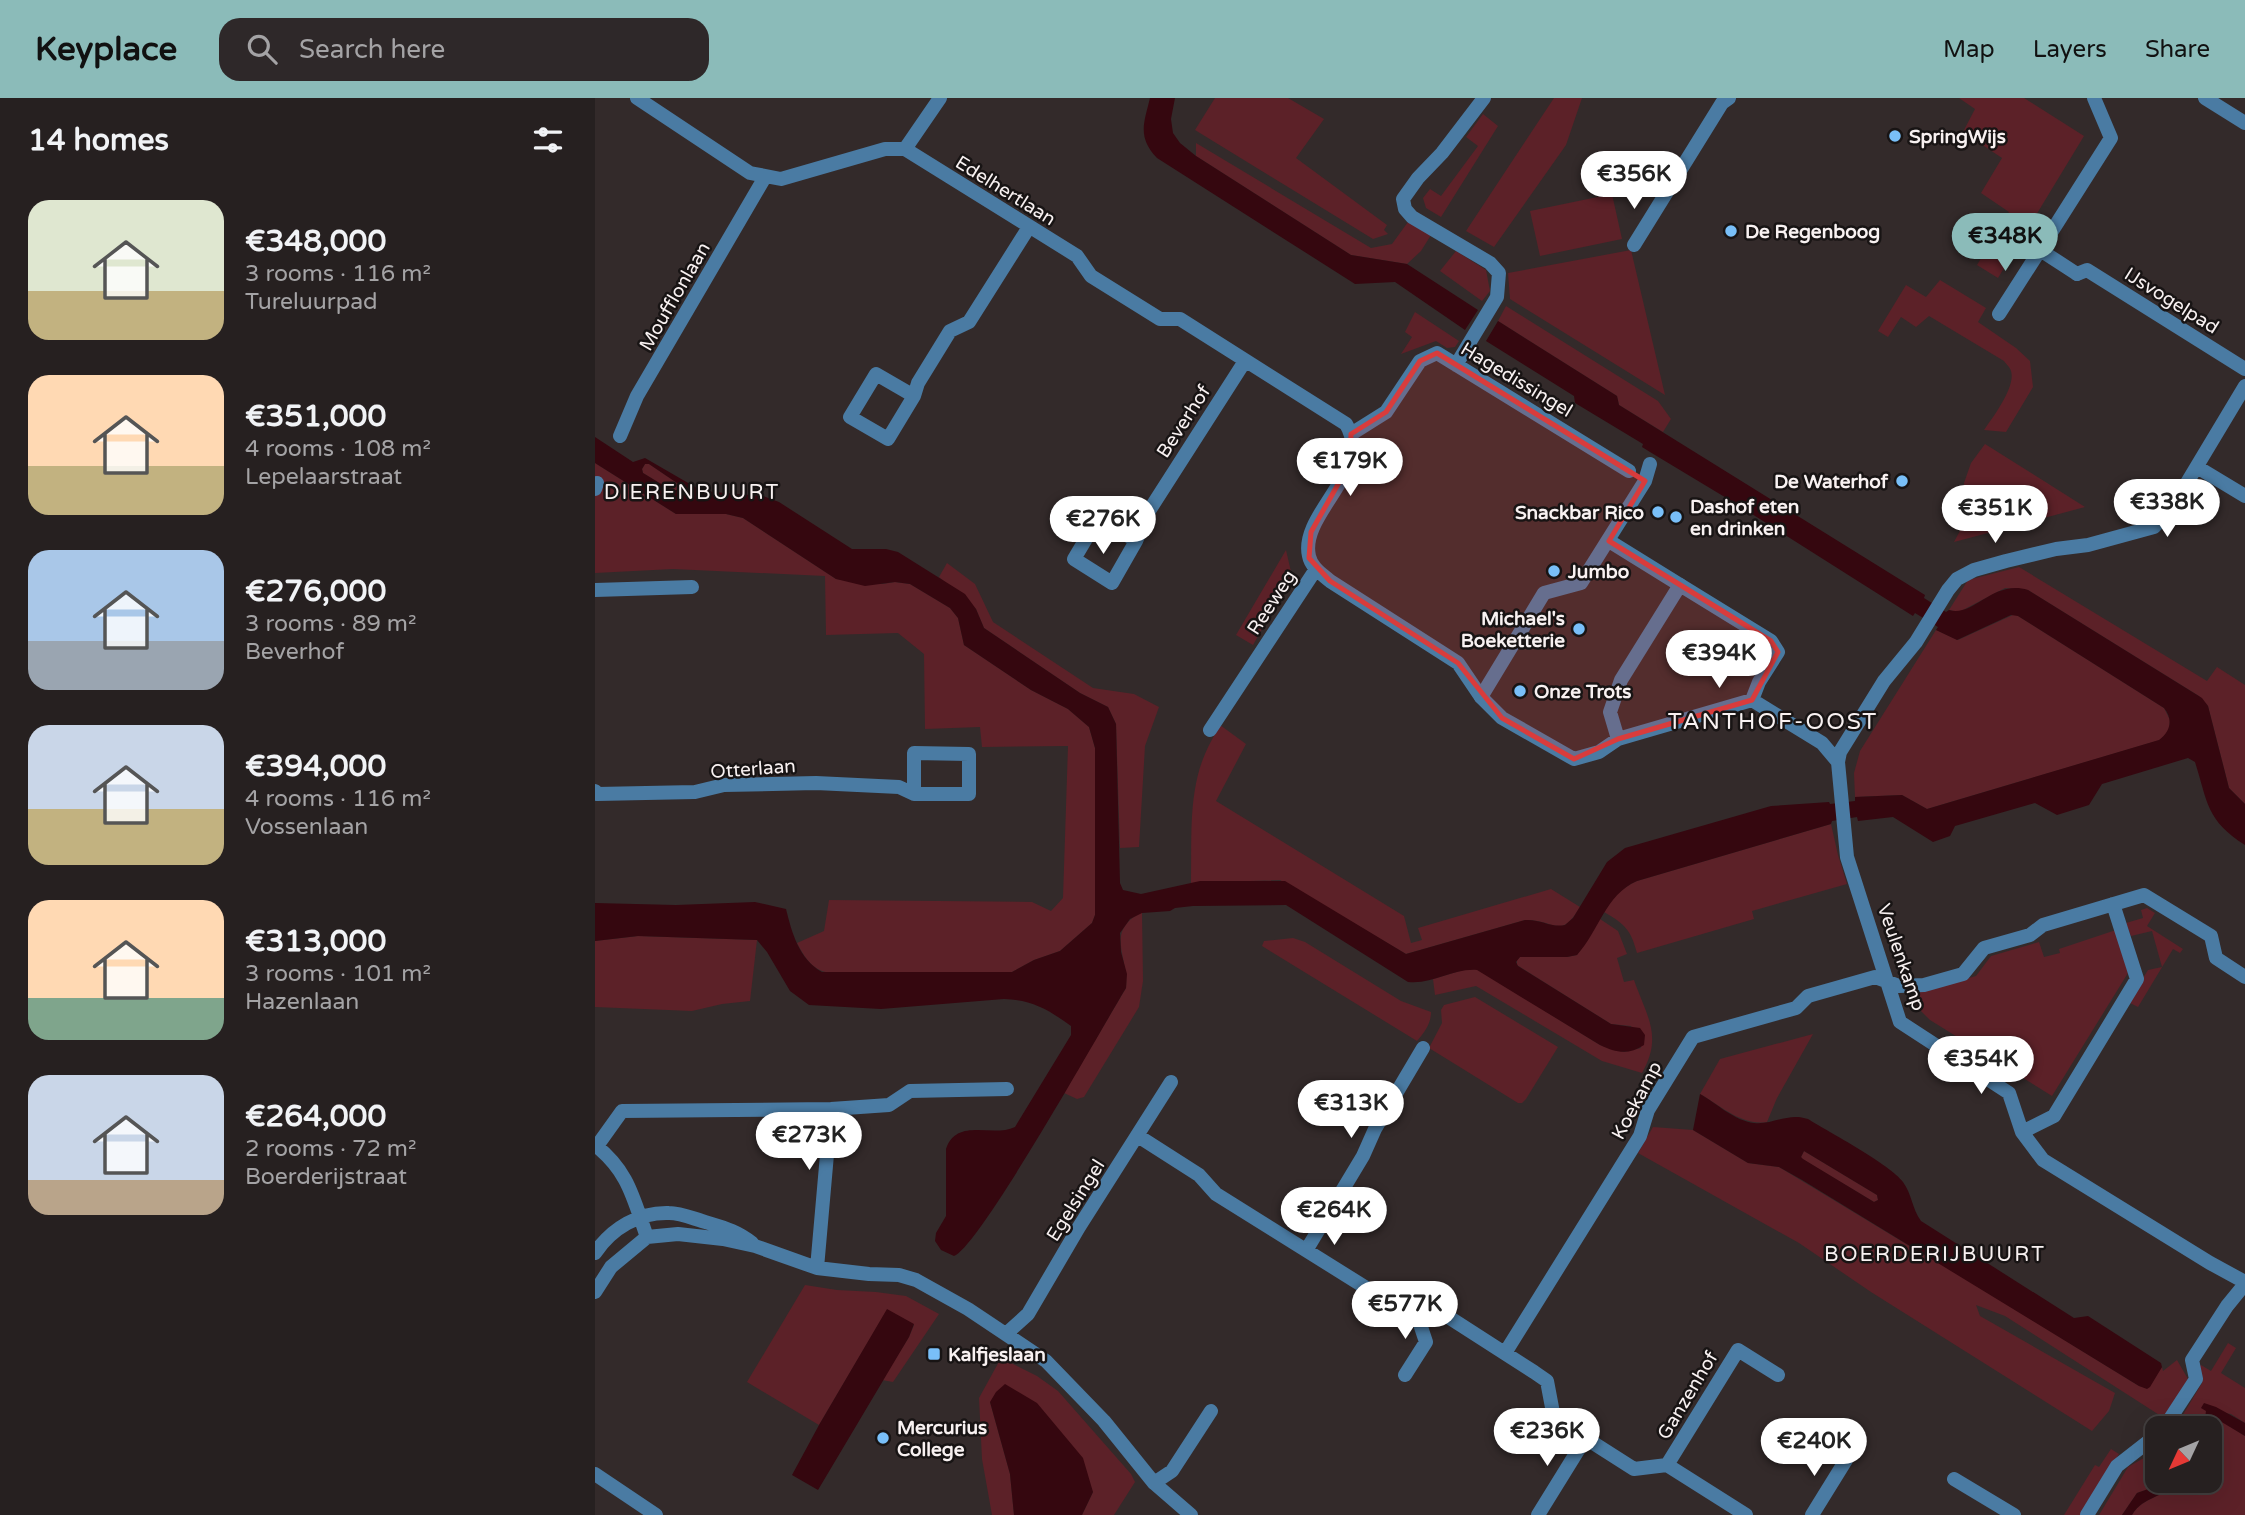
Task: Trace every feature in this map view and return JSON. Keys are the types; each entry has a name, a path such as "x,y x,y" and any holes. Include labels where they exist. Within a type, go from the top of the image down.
{"street":[{"path":"638,98 750,173 781,179 885,149 905,149 940,98"},
{"path":"1457,365 1493,304 1500,286 1499,273 1490,263 1412,217 1403,204 1405,195 1413,184 1442,153 1484,98"},
{"path":"1634,245 1722,103 1729,98"},
{"path":"1999,314 2111,138 2094,98"},
{"path":"2205,98 2245,123"},
{"name":"Edelhertlaan","path":"905,149 1077,256 1091,276 1160,319 1179,318 1346,424 1350,434"},
{"name":"Moufflonlaan","path":"620,436 637,397 765,177"},
{"path":"914,396 876,374 850,418 888,439 914,396 918,383 950,331 969,322 1029,227"},
{"name":"IJsvogelpad","path":"2040,250 2077,274 2087,270 2245,369"},
{"name":"Hagedissingel","path":"1350,434 1386,412 1420,361 1437,353 1645,481"},
{"name":"Beverhof","path":"1136,541 1099,517 1075,559 1112,583 1136,541 1147,514 1245,361"},
{"path":"1837,762 1840,752 1884,681 1916,642 1957,579 1974,570 2056,549 2129,536 2154,527 2173,506 2245,386"},
{"name":"Reeweg","path":"1210,730 1316,569 1309,558 1311,532 1350,463 1350,434"},
{"path":"1481,697 1544,593 1581,583 1645,481 1650,464"},
{"path":"2197,467 2245,496"},
{"path":"1609,541 1771,641 1778,652 1759,682 1752,700"},
{"path":"1316,569 1330,581 1458,663 1481,697 1502,718 1574,759 1599,752 1618,739 1752,700 1822,743 1837,762"},
{"path":"1618,739 1610,712 1621,680 1674,581"},
{"path":"595,590 692,587"},
{"name":"Otterlaan","path":"595,791 597,794 695,792 724,785 833,783 899,786 914,794 969,794 969,754 914,753 914,794"},
{"name":"Veulenkamp","path":"1837,762 1847,857 1900,1022 2009,1093 2022,1132 2043,1160 2245,1283"},
{"name":"Koekamp","path":"1505,1353 1640,1136 1648,1110 1693,1037 1796,1008 1808,996 1875,977 1899,986 1924,985 1963,974 1984,948 2030,934 2043,925 2144,895 2211,936 2216,958 2245,977"},
{"path":"2022,1132 2054,1116 2137,979 2113,904"},
{"path":"1307,1249 1423,1048"},
{"name":"Egelsingel","path":"1006,1334 1028,1314 1171,1082"},
{"path":"646,1237 630,1186 616,1165 596,1145 621,1111 831,1109 889,1105 910,1091 1007,1089"},
{"path":"817,1268 831,1109"},
{"path":"1138,1136 1199,1175 1216,1194 1400,1309 1433,1311 1450,1318 1547,1381 1555,1418 1585,1439 1634,1469 1667,1465 1746,1515"},
{"path":"595,1253 618,1228 639,1216 671,1213 737,1231 755,1246"},
{"path":"595,1292 611,1267 646,1237 678,1234 755,1246 817,1268 869,1275 899,1275 916,1280 968,1309 1046,1361 1104,1421 1154,1483 1191,1515"},
{"path":"2173,1416 2196,1379 2192,1360 2245,1283"},
{"path":"1405,1375 1426,1342 1415,1309"},
{"name":"Ganzenhof","path":"1667,1465 1738,1350 1778,1375"},
{"path":"1154,1483 1172,1471 1211,1411"},
{"path":"1538,1515 1585,1439"},
{"path":"2087,1515 2117,1466 2145,1444"},
{"path":"1812,1515 1846,1460"},
{"path":"595,1474 656,1515"},
{"path":"1954,1479 2014,1515"}],"highlighted area":[{"path":"1437,353 1645,481 1609,541 1771,641 1778,652 1752,700 1618,739 1574,759 1502,718 1458,663 1330,581 1309,558 1311,532 1350,463 1351,434 1386,412 1420,361"}],"shaded area":[{"path":"1150,98 1175,98 1171,119 1173,133 1180,143 1196,156 1351,255 1407,264 1478,310 1465,330 1395,282 1355,284 1157,158 1144,136 1144,122"},
{"path":"1215,98 1288,98 1324,119 1296,158 1387,225 1384,230 1388,234 1373,239 1195,130"},
{"path":"1554,98 1582,98 1566,145 1494,247 1466,231"},
{"path":"1959,98 2024,98 2084,136 1998,278 1977,265 2009,212 1981,193 2002,158 1963,132 1975,109"},
{"path":"1483,114 1498,126 1441,217 1426,208 1423,198 1430,189 1441,196 1478,146 1466,137"},
{"path":"1196,143 1371,248 1392,244 1408,222 1431,235 1421,251 1407,264 1351,255 1196,156"},
{"path":"1612,194 1622,239 1540,256 1530,211"},
{"path":"1631,250 1665,395 1510,299 1508,273"},
{"path":"1456,251 1486,270 1490,291 1482,301 1440,271"},
{"path":"1940,280 1986,308 1978,322 2030,361 2033,387 2006,432 1984,430 2003,402 2010,385 2011,371 2004,361 1929,316 1916,327 1901,317 1888,337 1878,331 1906,285 1926,297"},
{"path":"1506,306 1658,401 1671,419 1663,432 1619,405 1617,396 1498,321"},
{"path":"1415,312 1459,341 1455,347 1447,348 1436,341 1401,354 1412,337 1405,332"},
{"path":"1498,321 1617,396 1619,405 1925,595 1924,598 1946,612 1967,609 2004,590 2028,590 2202,698 2208,706 2229,788 2245,804 2245,845 2215,819 2206,800 2195,762 2188,758 2102,784 2089,805 2057,815 2035,803 1955,826 1950,836 1933,842 1893,817 1858,821 1857,817 1832,821 1831,824 1637,881 1617,895 1577,955 1520,957 1516,962 1518,966 1611,1024 1640,1028 1645,1035 1644,1045 1628,1052 1600,1045 1477,970 1408,982 1286,905 1193,906 1142,913 1130,919 1120,933 1121,952 1127,974 1126,988 1014,1177 968,1243 954,1256 941,1250 935,1241 936,1233 946,1216 946,1149 951,1139 967,1131 996,1131 1015,1127 1071,1035 1071,1026 1040,1007 1023,1001 1004,999 881,1009 809,1005 790,991 757,940 638,936 595,941 595,903 676,905 755,902 786,909 802,953 822,972 1012,972 1034,960 1060,951 1092,923 1095,915 1095,748 1089,727 1068,709 1031,690 964,645 958,618 950,608 910,584 895,582 865,586 836,579 743,518 726,514 676,514 595,463 595,437 633,462 645,458 702,491 763,496 779,502 852,549 886,549 898,552 965,594 976,609 984,628 1080,693 1108,707 1116,724 1120,883 1123,890 1141,894 1200,881 1285,881 1406,954 1525,920 1565,925 1573,918 1607,862 1625,848 1771,806 1830,804 1855,801 1855,797 1902,795 1927,809 2159,740 2166,733 2170,721 2164,708 2018,616 2011,615 1957,640 1936,630 1938,627 1915,613 1913,616 1642,447 1643,444 1575,403 1574,396 1486,341","holes":["645,464 680,485 677,490 671,490 643,473"]},
{"path":"1985,444 2085,507 1954,542 1962,527 1966,503 1964,483 1971,463"},
{"path":"595,463 676,514 726,514 743,518 836,579 910,584 950,608 958,618 964,645 1031,690 1068,709 1089,727 1095,748 1095,915 1092,923 1060,951 1034,960 1012,972 830,973 818,969 810,962 797,943 824,931 829,900 1032,902 1051,911 1063,898 1068,746 982,747 980,727 925,729 924,654 898,633 826,635 825,576 673,569 595,573"},
{"path":"645,464 680,485 677,490 671,490 643,473"},
{"path":"1286,550 1292,576 1253,645 1236,635"},
{"path":"947,563 975,584 993,622 1093,688 1134,694 1159,707 1145,746 1139,847 1120,848 1116,724 1108,707 1080,693 984,628 976,609 939,577"},
{"path":"2019,567 2207,681 2217,667 2245,685 2245,804 2229,788 2208,706 2199,696 2028,590 2005,588 1959,612 1949,610 1968,580"},
{"path":"2015,614 2164,708 2170,720 2169,731 2160,740 1927,809 1902,795 1855,797 1854,773 1860,751 1936,630 1958,640"},
{"path":"1220,725 1246,744 1216,801 1404,916 1411,943 1422,940 1418,928 1551,889 1580,907 1562,926 1525,920 1406,954 1280,880 1191,883 1193,801 1205,754"},
{"path":"1831,824 1847,884 1752,911 1754,919 1637,953 1626,928 1604,912 1618,894 1637,881"},
{"path":"2147,908 2155,913 2147,926 2183,949 2180,953 2173,949 2138,1007 2128,1002 2148,970 2162,967 2152,931 2131,936 2126,923 2143,918 2141,910"},
{"path":"1142,912 1143,981 1139,1007 1084,1097 1077,1099 1064,1093 1126,988 1121,936 1131,920"},
{"path":"1600,919 1618,931 1627,954 1617,958 1624,982 1634,980 1651,1026 1651,1048 1642,1073 1602,1061 1476,986 1435,995 1433,979 1463,970 1477,969 1600,1045 1624,1052 1641,1048 1631,1026 1611,1024 1517,965 1520,957 1577,955"},
{"path":"2116,930 2128,973 2052,1096 1930,1020 1917,1007 1914,994 1976,976 1991,956 2039,942 2044,957 2060,953 2059,949"},
{"path":"638,936 757,940 750,1001 692,1011 595,1007 595,941"},
{"path":"1293,938 1305,942 1401,1001 1431,1012 1429,1024 1423,1034 1417,1041 1262,946 1264,941"},
{"path":"1475,997 1558,1047 1522,1103 1429,1048 1442,1023 1441,1010 1444,1005"},
{"path":"1813,1034 1777,1098 1767,1122 1740,1118 1700,1094 1720,1059"},
{"path":"1700,1094 1747,1122 1761,1123 1794,1117 1808,1119 1896,1175 1906,1187 1921,1221 2074,1318 2088,1316 2161,1363 2162,1367 2150,1387 2147,1389 2139,1386 1802,1180 1779,1167 1748,1163 1693,1130","holes":["1804,1151 1877,1195 1878,1200 1874,1202 1803,1159 1801,1157"]},
{"path":"1653,1127 1693,1130 1748,1163 1779,1167 1916,1250 1916,1257 1923,1253 2139,1386 2147,1388 2162,1367 2163,1371 2177,1360 2188,1379 2165,1416 2161,1416 2005,1316 1976,1305 1980,1316 2115,1393 2109,1411 2092,1431 1871,1292 1799,1243 1638,1153"},
{"path":"1804,1151 1877,1195 1878,1200 1874,1202 1802,1159"},
{"path":"805,1285 906,1296 939,1314 893,1382 882,1380 914,1325 887,1310 819,1425 747,1382"},
{"path":"887,1309 914,1324 909,1337 818,1490 792,1475"},
{"path":"2228,1343 2236,1348 2221,1373 2245,1388 2245,1423 2231,1414 2206,1411 2206,1416 2182,1416 2202,1383 2199,1367 2201,1365 2211,1371"},
{"path":"1001,1358 1037,1376 1058,1391 1131,1474 1135,1482 1114,1515 1082,1515 1093,1492 990,1402 1010,1474 1014,1515 992,1515 982,1459 979,1398"},
{"path":"1005,1384 1037,1403 1083,1458 1093,1492 1082,1515 1014,1515 1010,1474 990,1402"},
{"path":"2204,1403 2216,1407 2245,1423 2245,1436 2223,1423 2223,1416 2206,1416 2206,1411 2201,1408"},
{"path":"2223,1422 2245,1436 2245,1515 2132,1515 2142,1504 2162,1493 2223,1493"},
{"path":"2111,1449 2119,1454 2081,1515 2064,1515 2095,1465 2099,1467"},
{"path":"2145,1457 2145,1490 2137,1493 2122,1515 2099,1515 2128,1467"},
{"path":"2145,1490 2145,1493 2162,1493 2142,1504 2132,1515 2122,1515 2137,1493"}],"place":[{"name":"SpringWijs","path":"1895,136"},
{"name":"De Regenboog","path":"1731,231"},
{"name":"De Waterhof","path":"1902,481"},
{"name":"Snackbar Rico","path":"1658,512"},
{"name":"Dashof eten en drinken","path":"1676,517"},
{"name":"Jumbo","path":"1554,571"},
{"name":"Michael's Boeketterie","path":"1579,629"},
{"name":"Onze Trots","path":"1520,691"},
{"name":"Kalfjeslaan","path":"934,1354"},
{"name":"Mercurius College","path":"883,1438"}],"district":[{"name":"DIERENBUURT","path":"692,492"},
{"name":"TANTHOF-OOST","path":"1773,721"},
{"name":"BOERDERIJBUURT","path":"1935,1254"}]}
